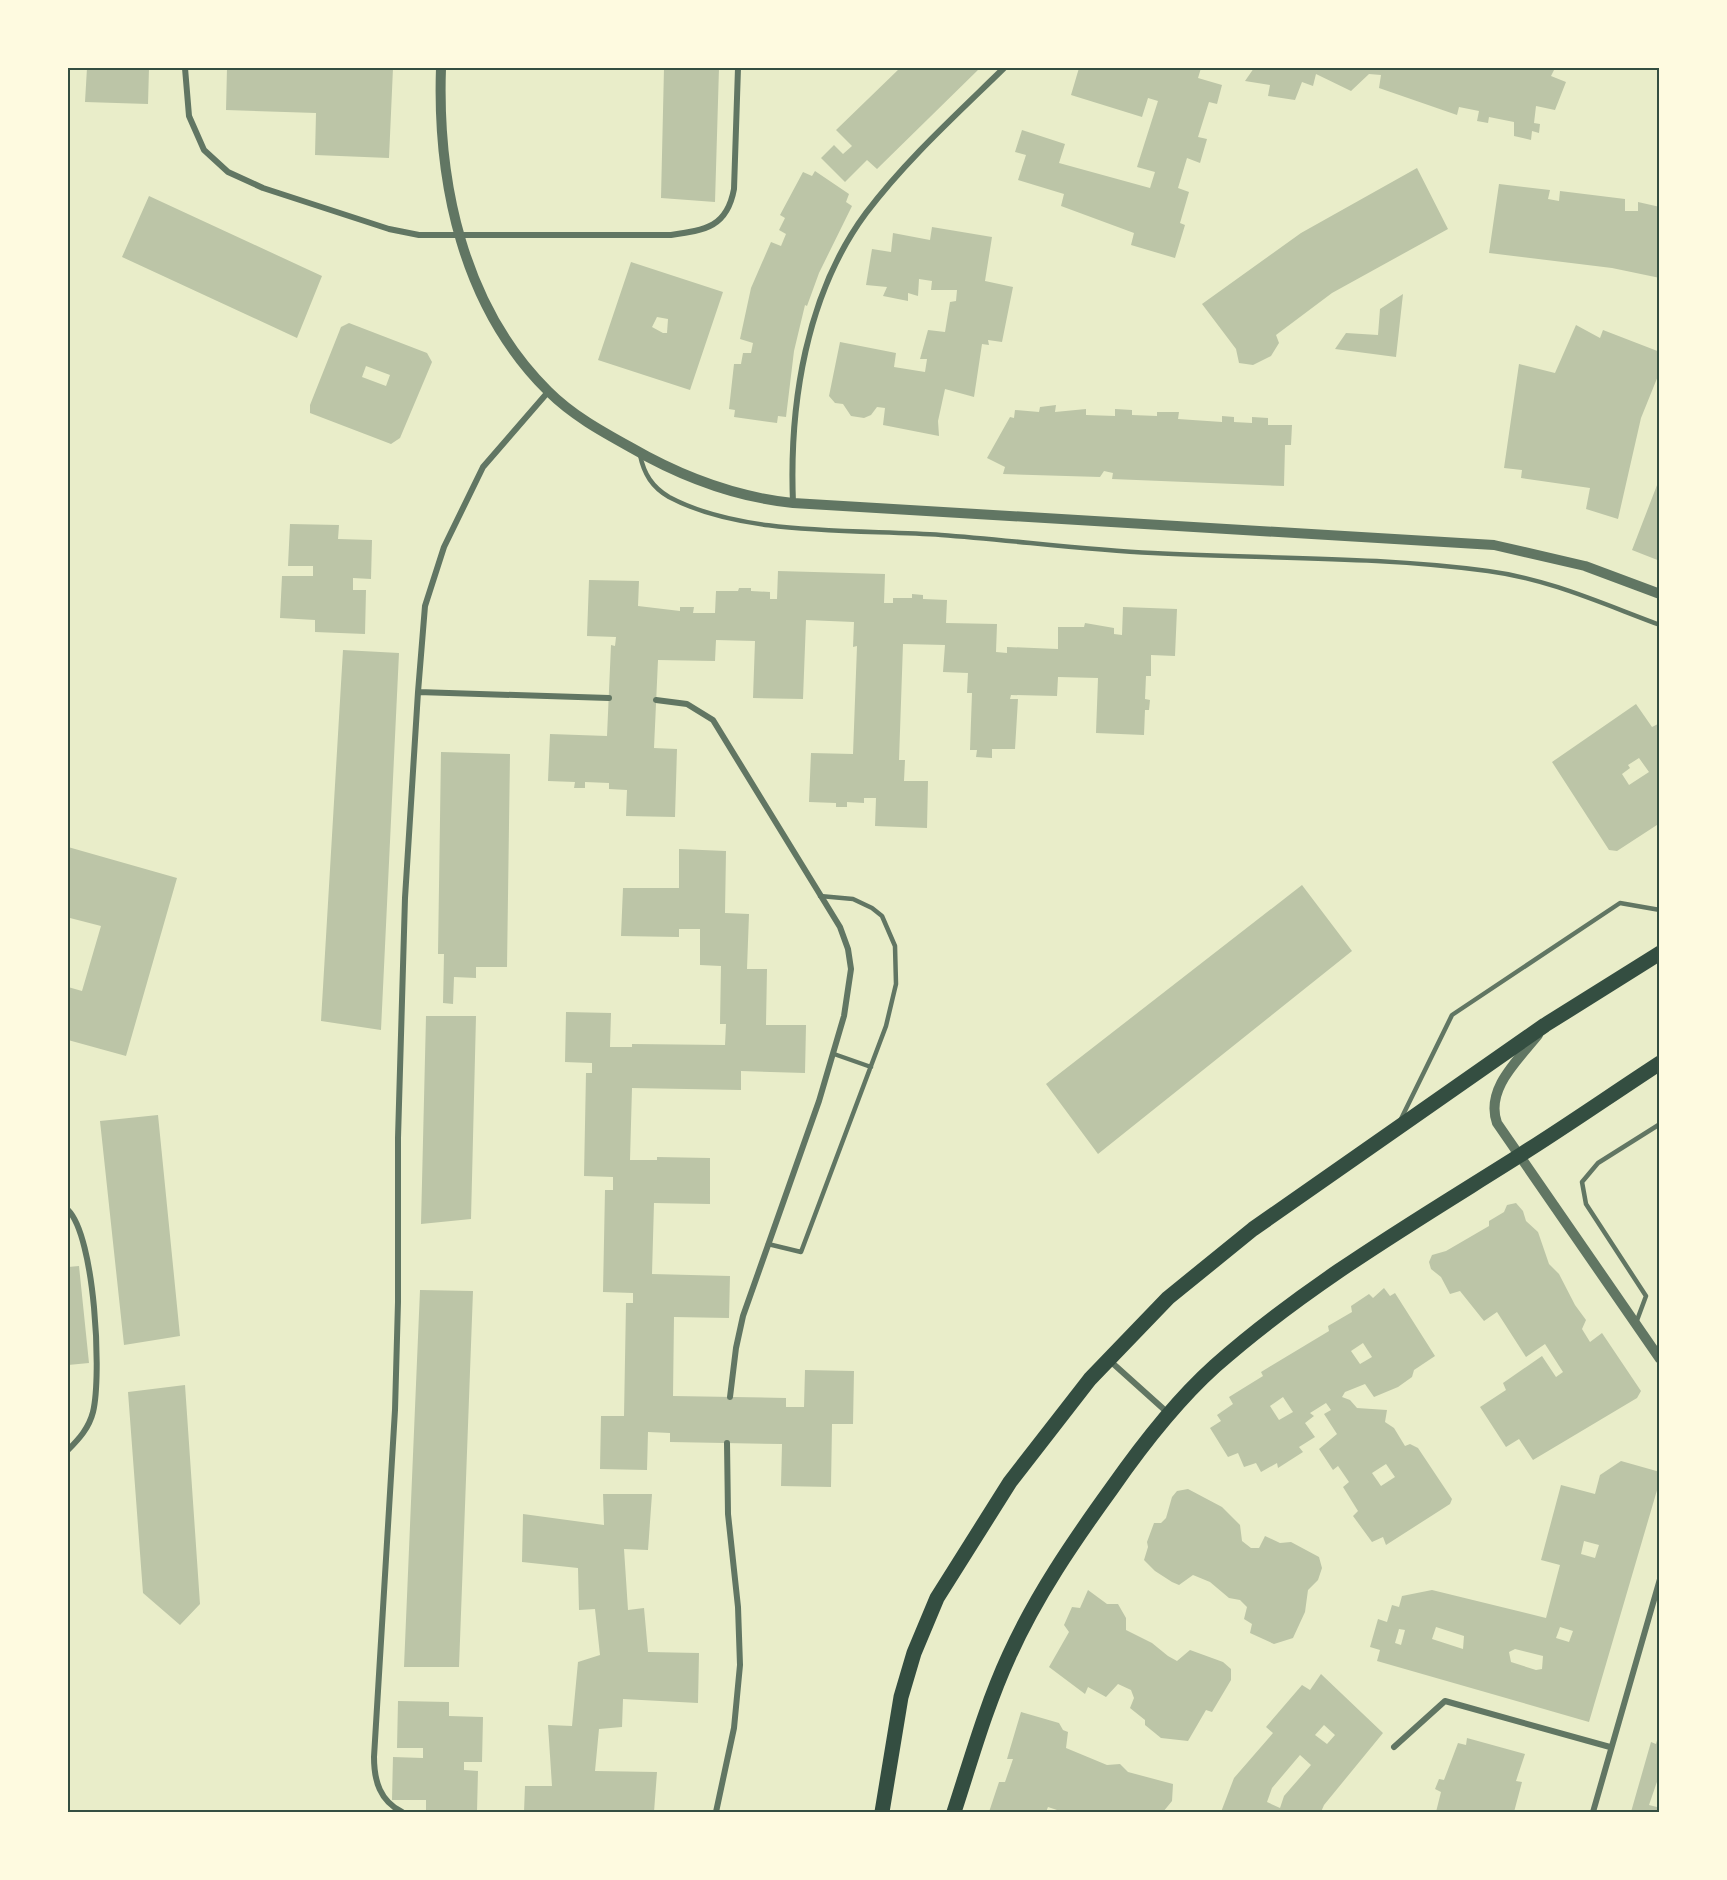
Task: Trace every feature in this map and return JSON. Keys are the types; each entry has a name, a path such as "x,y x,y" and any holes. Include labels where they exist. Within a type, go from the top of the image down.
{"main road":[{"path":"882,1812 900,1697 914,1653 937,1598 1010,1482 1070,1401 1153,1312 1216,1258 1315,1185 1545,1025 1659,953"},
{"path":"954,1812 990,1702 1024,1625 1080,1532 1168,1414 1214,1367 1314,1286 1521,1155 1659,1063"}],"street":[{"path":"185,68 186,100 195,134 204,150 228,171 263,188 388,230 419,235 460,236 671,235 695,231 717,223 730,207 734,189 738,68"},
{"path":"441,68 442,143 460,236 477,285 498,328 517,356 548,392 582,419 639,453 668,467 734,492 793,503 1494,545 1585,566 1659,594"},
{"path":"793,503 792,445 798,389 815,319 840,255 857,226 882,194 1004,68"},
{"path":"402,1812 387,1803 380,1791 374,1757 395,1410 399,1279 398,1138 405,909 425,606 444,547 483,467 548,392"},
{"path":"418,692 609,698"},
{"path":"656,700 687,704 713,720 840,927 850,958 849,993 834,1054 739,1331 730,1397"},
{"path":"1545,1025 1501,1083 1495,1095 1497,1123 1659,1359"},
{"path":"68,1210 74,1217 87,1250 96,1364 95,1399 88,1424 68,1450"},
{"path":"1108,1360 1168,1414"},
{"path":"716,1812 734,1728 740,1665 738,1607 728,1514 727,1443"},
{"path":"1593,1812 1659,1579"},
{"path":"1394,1747 1445,1701 1610,1747"}],"lane":[{"path":"639,453 643,471 659,490 670,497 728,517 767,526 942,535 1152,553 1299,558 1485,571 1550,583 1659,626"},
{"path":"768,1244 801,1252 872,1067 886,1026 896,984 895,946 882,916 854,899 820,896"},
{"path":"1395,1131 1452,1015 1620,903 1659,910"},
{"path":"834,1054 872,1067"},
{"path":"1636,1324 1646,1296 1586,1204 1582,1182 1598,1163 1659,1124"}],"building":[{"path":"87,68 149,68 148,104 85,102"},
{"path":"227,68 393,68 389,158 315,155 316,113 226,110"},
{"path":"664,68 719,68 715,202 661,198"},
{"path":"900,68 980,68 877,169 867,160 845,182 821,158 834,145 843,154 852,146 836,130"},
{"path":"1079,68 1201,68 1198,78 1222,85 1217,104 1209,102 1198,137 1207,139 1200,163 1187,158 1178,188 1189,192 1180,223 1185,225 1175,258 1131,245 1134,233 1061,206 1064,194 1018,180 1026,155 1015,152 1022,130 1065,144 1059,163 1150,188 1155,172 1137,167 1158,101 1148,98 1142,117 1071,95"},
{"path":"1254,68 1555,68 1551,76 1566,82 1555,110 1536,106 1534,123 1540,124 1539,133 1532,131 1531,140 1514,136 1514,122 1489,117 1488,123 1477,121 1479,111 1459,107 1457,115 1379,88 1381,75 1369,74 1351,91 1316,74 1313,86 1302,82 1295,100 1268,96 1270,85 1245,81"},
{"path":"1417,168 1448,229 1332,293 1276,335 1279,343 1271,356 1253,365 1239,363 1236,349 1202,304 1301,233"},
{"path":"815,171 849,194 846,202 852,206 819,273 807,306 805,305 794,351 786,417 778,416 777,423 734,417 735,410 729,409 734,364 741,364 743,353 751,353 753,343 740,339 751,288 771,242 781,246 786,234 779,230 785,218 780,215 803,172 812,176"},
{"path":"1499,184 1550,190 1548,199 1559,201 1560,191 1625,199 1625,211 1638,211 1638,202 1660,207 1660,278 1612,268 1489,253"},
{"path":"149,196 322,276 297,338 122,257"},
{"path":"932,227 992,237 985,281 1013,287 1002,342 988,340 989,345 982,344 974,397 945,389 938,421 939,436 883,425 885,408 877,407 871,415 864,418 851,416 843,404 835,403 829,396 840,342 896,353 894,367 925,372 927,359 920,359 928,330 945,332 950,302 956,301 957,290 931,290 932,281 919,279 918,296 908,293 908,301 883,296 887,287 866,285 872,249 891,252 893,233 930,240"},
{"path":"631,262 723,292 690,390 598,360","holes":["657,317 668,319 667,333 652,327"]},
{"path":"1403,294 1396,357 1335,349 1346,333 1378,335 1380,309"},
{"path":"349,323 427,353 432,362 400,438 391,444 310,413 310,405 341,327","holes":["366,366 390,375 386,386 362,377"]},
{"path":"1576,325 1600,338 1603,330 1660,352 1660,371 1641,418 1618,519 1586,509 1590,488 1521,478 1522,470 1504,468 1519,364 1555,373"},
{"path":"1056,405 1055,412 1086,409 1086,415 1115,416 1115,409 1132,410 1132,415 1157,416 1157,412 1179,412 1178,419 1222,422 1222,416 1234,417 1234,422 1252,423 1252,417 1268,418 1268,425 1292,425 1291,445 1285,445 1284,486 1112,479 1113,473 1104,471 1100,477 1003,474 1005,467 987,458 1010,417 1014,418 1015,410 1039,412 1040,407"},
{"path":"1660,480 1660,561 1632,550"},
{"path":"290,524 339,525 338,539 372,540 371,579 353,578 353,590 366,590 365,634 315,632 315,620 280,618 282,576 313,576 313,566 288,566"},
{"path":"778,571 885,574 884,603 893,603 893,598 912,598 912,594 923,595 923,599 947,600 946,623 997,624 996,652 1007,653 1007,647 1058,649 1058,627 1084,627 1085,623 1114,628 1114,634 1122,635 1123,607 1177,609 1175,656 1151,655 1151,676 1146,676 1145,699 1150,700 1149,710 1145,710 1144,735 1096,733 1098,678 1058,677 1057,696 1011,695 1010,699 1018,699 1015,749 992,749 992,758 976,757 977,750 970,750 972,693 967,693 968,673 943,672 945,645 903,644 899,760 905,760 904,781 928,781 927,828 875,826 876,798 864,798 864,803 847,802 847,807 836,807 836,803 809,802 811,753 853,754 857,646 853,647 854,622 806,620 803,699 753,698 755,641 716,640 715,661 658,660 654,748 677,749 675,817 626,816 627,790 609,789 609,783 585,782 585,788 574,788 575,782 548,781 550,734 607,736 611,645 615,646 616,637 587,636 589,580 639,581 638,606 680,611 680,607 694,607 693,613 715,613 716,591 738,591 739,588 751,588 751,591 770,592 770,599 777,599"},
{"path":"343,650 399,653 381,1030 321,1021"},
{"path":"1636,704 1652,727 1660,723 1660,823 1617,851 1609,850 1552,762","holes":["1639,758 1649,772 1629,785 1622,774 1630,768 1628,765"]},
{"path":"441,752 510,754 507,967 476,967 476,978 454,977 453,1004 443,1003 444,954 438,954"},
{"path":"68,847 177,878 126,1056 68,1040 68,987 82,991 101,926 70,918 68,924"},
{"path":"679,849 726,851 725,913 749,914 747,969 767,969 766,1025 806,1025 805,1073 741,1071 741,1090 632,1088 630,1160 657,1160 657,1157 710,1158 710,1204 654,1203 652,1274 730,1276 729,1318 674,1317 673,1396 786,1398 786,1407 804,1407 805,1370 854,1371 853,1424 832,1424 831,1487 781,1486 782,1444 670,1442 670,1433 648,1432 647,1470 600,1469 601,1416 624,1416 626,1303 633,1303 633,1293 603,1292 605,1190 613,1190 613,1177 584,1176 586,1073 592,1073 592,1063 565,1062 566,1012 611,1013 610,1047 632,1047 632,1044 725,1045 726,1024 720,1024 721,966 700,965 700,929 679,929 679,937 621,936 623,888 679,888"},
{"path":"1302,885 1352,951 1098,1154 1046,1084"},
{"path":"426,1016 476,1016 471,1219 421,1224"},
{"path":"158,1115 180,1336 124,1345 100,1121"},
{"path":"1516,1203 1523,1211 1526,1221 1538,1232 1549,1264 1559,1274 1575,1305 1586,1320 1582,1329 1590,1342 1602,1333 1641,1391 1637,1398 1533,1460 1519,1439 1506,1447 1480,1407 1506,1390 1503,1383 1542,1356 1556,1377 1563,1372 1545,1344 1526,1357 1497,1312 1484,1321 1460,1291 1450,1294 1441,1277 1431,1269 1429,1262 1432,1255 1446,1251 1489,1226 1489,1221 1504,1212 1507,1205"},
{"path":"79,1266 89,1363 68,1365 68,1267"},
{"path":"1384,1288 1390,1296 1395,1293 1435,1356 1414,1370 1412,1377 1398,1387 1374,1397 1365,1384 1345,1392 1342,1397 1350,1400 1357,1408 1387,1410 1385,1422 1394,1428 1405,1446 1410,1444 1418,1448 1452,1499 1450,1504 1386,1545 1383,1537 1372,1542 1353,1516 1358,1511 1343,1487 1349,1482 1338,1466 1333,1470 1319,1449 1337,1434 1324,1414 1331,1410 1326,1403 1310,1413 1314,1416 1305,1423 1315,1437 1299,1447 1303,1452 1278,1468 1277,1463 1261,1472 1256,1463 1244,1467 1238,1453 1228,1457 1210,1428 1221,1421 1217,1415 1233,1404 1229,1397 1263,1376 1261,1372 1329,1331 1328,1326 1352,1312 1351,1306 1369,1294 1373,1298","holes":["1363,1343 1372,1357 1360,1364 1351,1351","1283,1397 1293,1412 1279,1420 1270,1406","1386,1464 1395,1477 1381,1486 1372,1473"]},
{"path":"420,1290 473,1291 459,1667 404,1667"},
{"path":"185,1385 200,1604 180,1625 143,1593 128,1392"},
{"path":"1621,1461 1660,1472 1660,1480 1589,1722 1377,1661 1380,1650 1370,1647 1378,1619 1387,1622 1392,1605 1399,1607 1402,1596 1432,1590 1546,1618 1560,1565 1541,1560 1561,1485 1595,1494 1600,1475","holes":["1584,1541 1599,1545 1595,1558 1581,1554","1436,1627 1464,1636 1463,1649 1432,1639","1560,1627 1573,1631 1569,1642 1556,1638","1399,1629 1405,1630 1401,1645 1395,1643","1515,1649 1543,1656 1542,1669 1536,1670 1511,1662 1509,1652"]},
{"path":"1188,1489 1222,1507 1240,1525 1242,1541 1251,1548 1259,1548 1265,1536 1280,1543 1291,1542 1319,1557 1322,1568 1318,1580 1308,1590 1305,1612 1293,1638 1274,1644 1250,1633 1252,1624 1244,1619 1247,1607 1240,1600 1229,1598 1210,1582 1193,1575 1179,1585 1155,1571 1144,1560 1148,1547 1147,1542 1154,1523 1161,1523 1166,1518 1172,1497 1177,1491"},
{"path":"603,1494 652,1494 648,1550 624,1549 628,1610 644,1608 648,1652 699,1653 698,1703 623,1699 622,1727 599,1729 595,1771 657,1772 654,1812 524,1812 525,1786 552,1786 548,1725 572,1726 578,1662 600,1655 595,1609 579,1610 578,1568 522,1562 523,1514 604,1525"},
{"path":"1088,1590 1107,1604 1118,1604 1126,1618 1126,1630 1152,1643 1177,1661 1190,1650 1223,1662 1231,1669 1231,1680 1212,1712 1206,1710 1188,1741 1161,1738 1145,1725 1145,1720 1130,1708 1134,1698 1131,1690 1118,1684 1106,1697 1088,1687 1085,1694 1049,1667 1069,1632 1064,1625 1072,1607 1080,1608"},
{"path":"1321,1674 1383,1733 1324,1805 1321,1812 1221,1812 1234,1778 1273,1733 1266,1727 1302,1685 1310,1690","holes":["1324,1725 1335,1735 1327,1744 1315,1735","1300,1755 1311,1765 1284,1796 1280,1808 1267,1802 1272,1788"]},
{"path":"398,1701 449,1702 449,1716 483,1717 482,1762 464,1762 464,1770 478,1771 477,1812 426,1812 426,1800 392,1800 393,1757 423,1758 423,1748 397,1748"},
{"path":"1021,1712 1059,1723 1063,1730 1068,1732 1066,1748 1107,1765 1120,1764 1128,1772 1173,1784 1172,1801 1163,1812 1063,1812 1048,1807 1046,1812 989,1812 999,1782 1005,1782 1013,1759 1007,1759"},
{"path":"1659,1733 1660,1773 1649,1805 1657,1807 1660,1800 1660,1812 1631,1812 1651,1742 1656,1744"},
{"path":"1467,1738 1525,1754 1516,1781 1522,1782 1514,1812 1436,1812 1441,1792 1435,1789 1439,1779 1444,1780 1458,1743 1466,1745"}]}
